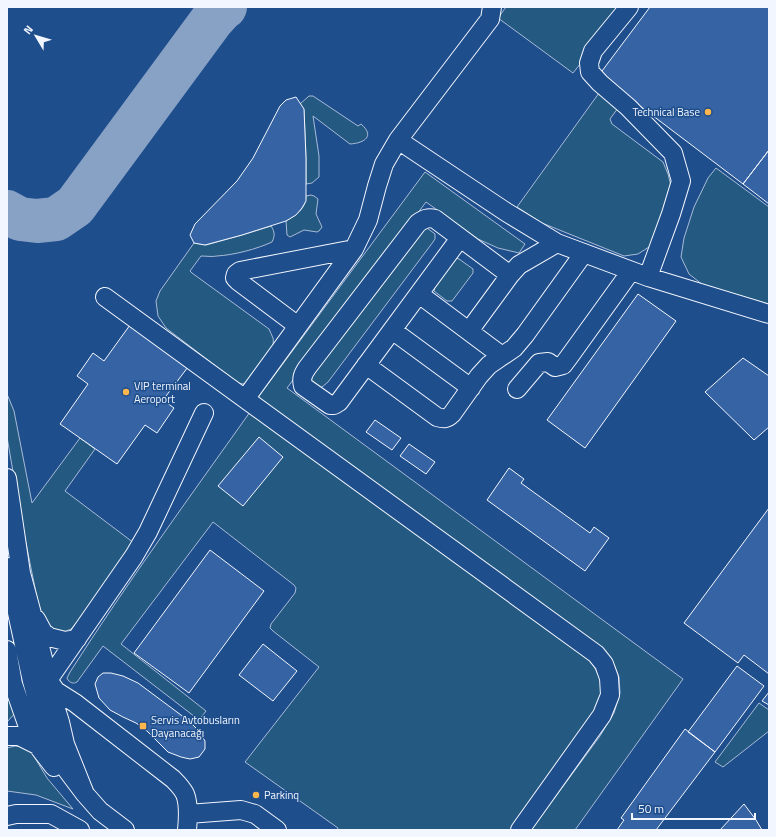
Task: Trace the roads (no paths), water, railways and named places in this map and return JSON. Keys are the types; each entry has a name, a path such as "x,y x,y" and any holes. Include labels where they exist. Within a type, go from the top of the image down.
{"lane":[{"path":"245,399 354,249 368,220 384,164 398,140 490,19 492,7"},
{"path":"628,7 593,51 589,63 590,72 600,83 628,107 673,152 681,181 671,214 648,277"},
{"path":"398,140 506,212 557,243 648,277 769,314"},
{"path":"460,238 339,402 334,405 330,405 303,386 302,381 306,368 418,223 425,218 435,219 510,275"},
{"path":"469,332 510,275 519,266 557,243"},
{"path":"298,326 238,281 236,274 240,271 354,249"},
{"path":"366,364 437,417 443,419 448,418 489,365 514,348 525,335 584,253"},
{"path":"517,389 539,363 548,362 555,367 562,365 631,270"},
{"path":"419,294 502,356"},
{"path":"105,297 566,631 596,654 604,664 609,678 610,695 602,715 520,830"},
{"path":"392,330 470,388"},
{"path":"48,680 134,556 148,532 204,413"},
{"path":"7,478 14,570 31,610 43,632 49,638 65,641 77,639"},
{"path":"7,504 14,570 32,681 46,731 54,750 85,794 100,811 125,830"},
{"path":"31,610 65,744 85,794"},
{"path":"8,660 13,684 27,724 38,745 53,766 64,778 85,794"},
{"path":"48,680 56,691 75,703 173,779 186,796 188,826 241,810 255,814 277,830"},
{"path":"7,736 19,736 38,745"},
{"path":"7,804 51,814 80,830"},
{"path":"7,816 16,814 51,814"}],"place":[{"name":"Technical Base","path":"708,112"},
{"name":"VIP terminal Aeroport","path":"126,392"},
{"name":"Servis Avtobusların Dayanacağı","path":"143,726"},
{"name":"Parkinq","path":"256,795"}]}
